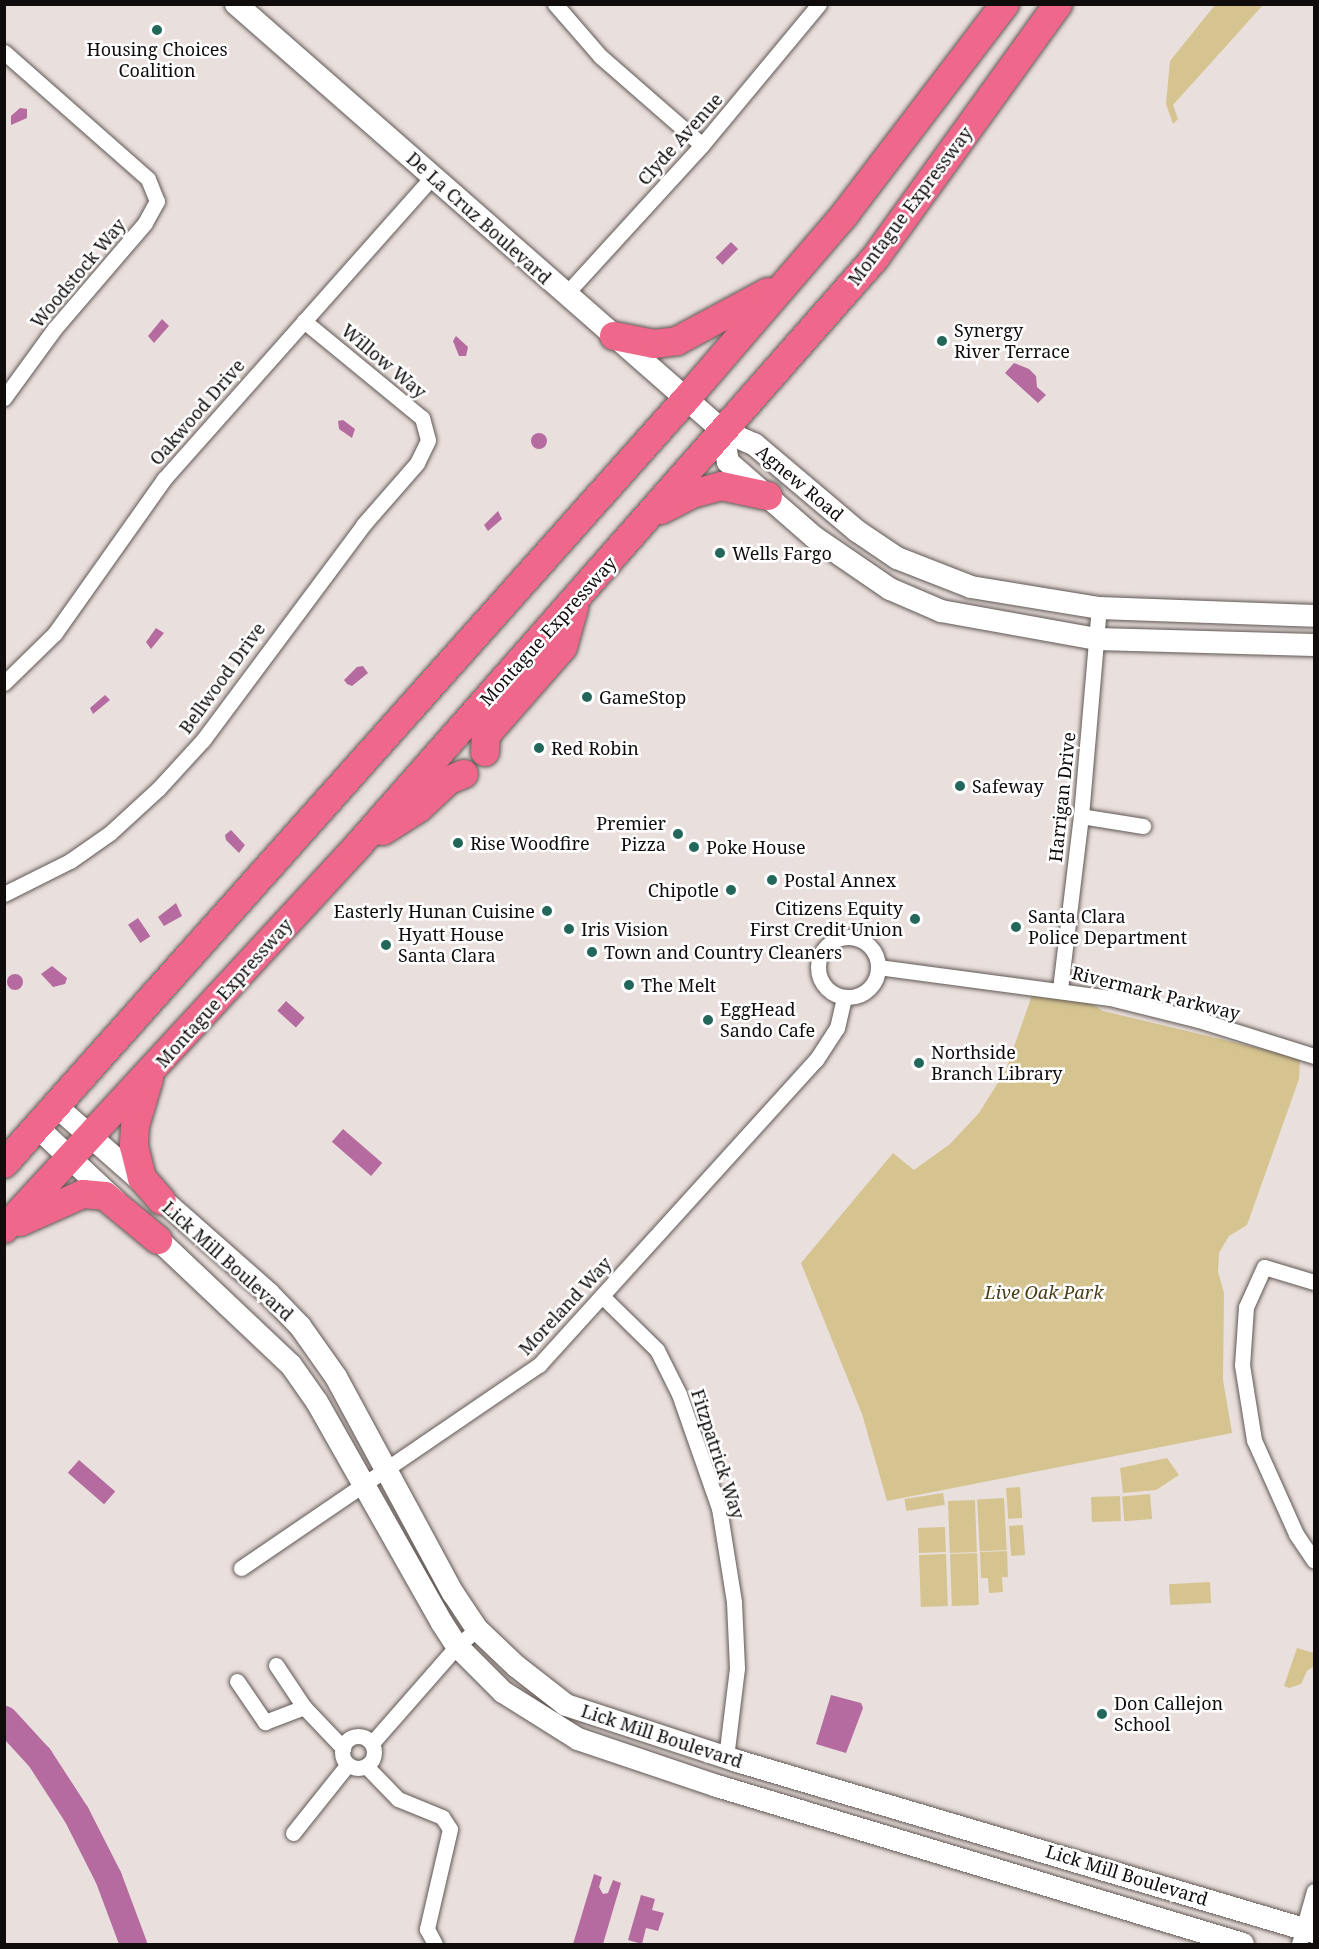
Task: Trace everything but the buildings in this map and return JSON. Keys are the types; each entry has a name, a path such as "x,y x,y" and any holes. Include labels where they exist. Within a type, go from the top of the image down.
{"highway":[{"path":"4,1164 687,398 878,173 1005,4"},
{"name":"Montague Expressway","path":"4,1230 356,849 576,602 723,430 875,258 1058,4"},
{"path":"614,336 654,344 677,341 786,282"},
{"path":"651,515 692,494 721,486 768,496"},
{"path":"484,752 486,735 563,648 576,602"},
{"path":"356,849 419,808 449,780 464,774"},
{"path":"151,1073 135,1126 134,1146 142,1178 162,1201"},
{"path":"4,1230 83,1194 105,1196 158,1240"}],"main road":[{"name":"De La Cruz Boulevard","path":"246,8 432,177 723,430"},
{"name":"Agnew Road","path":"723,430 728,462 814,537 890,589 941,611 1097,639 1314,645"},
{"name":"Agnew Road","path":"723,430 754,444 857,531 897,558 972,587 1099,609 1314,616"},
{"name":"Lick Mill Boulevard","path":"47,1117 81,1148 158,1240 291,1365 363,1483 457,1646 503,1692 578,1739 717,1786 1243,1944"},
{"name":"Lick Mill Boulevard","path":"81,1148 162,1201 300,1326 336,1377 388,1468 453,1593 477,1629 516,1666 573,1708 1305,1935"}],"street":[{"path":"555,4 600,56 702,145"},
{"name":"Clyde Avenue","path":"566,295 702,145 815,6"},
{"name":"Woodstock Way","path":"4,52 148,179 157,201 145,224 55,328 4,398"},
{"name":"Oakwood Drive","path":"4,683 55,633 164,479 432,177"},
{"name":"Willow Way","path":"304,321 422,418 428,440"},
{"name":"Bellwood Drive","path":"4,894 70,861 110,833 159,788 203,740 355,534 417,464 428,440"},
{"name":"Harrigan Drive","path":"1060,989 1081,816 1099,609"},
{"path":"1081,816 1143,826"},
{"path":"854,936 870,947 878,967 870,987 862,994 844,997 825,988 819,975 819,956 833,940 854,936"},
{"name":"Rivermark Parkway","path":"878,967 1060,989 1199,1020 1314,1056"},
{"name":"Moreland Way","path":"241,1568 539,1365 826,1048 837,1028 844,997"},
{"path":"1314,1282 1264,1267 1246,1307 1242,1365 1245,1399 1254,1440 1296,1534 1314,1561"},
{"name":"Fitzpatrick Way","path":"602,1296 657,1350 682,1403 719,1508 734,1602 737,1668 726,1757"},
{"path":"366,1766 373,1758 372,1743 457,1646 477,1629"},
{"path":"276,1665 304,1707 343,1748 348,1764"},
{"path":"237,1681 265,1722 304,1707"},
{"path":"343,1748 348,1739 358,1736 372,1743"},
{"path":"348,1764 366,1766 398,1799 442,1817 450,1829 427,1929 435,1944"},
{"path":"293,1833 348,1764"},
{"path":"1305,1935 1314,1891"}],"green space":[{"path":"1215,5 1263,5 1173,105 1178,119 1173,124 1166,104 1170,61"},
{"name":"Live Oak Park","path":"1032,995 1092,1004 1103,1011 1300,1058 1299,1079 1247,1225 1229,1236 1219,1253 1218,1272 1224,1293 1223,1380 1232,1433 887,1501 862,1414 801,1263 893,1153 914,1170 950,1144 979,1113 1006,1070"},
{"path":"1167,1458 1179,1475 1156,1490 1123,1493 1120,1468"},
{"path":"1020,1487 1022,1518 1008,1519 1006,1488"},
{"path":"943,1493 945,1505 906,1511 904,1499"},
{"path":"1150,1494 1152,1519 1124,1521 1122,1496"},
{"path":"1120,1496 1121,1521 1092,1522 1091,1497"},
{"path":"1004,1498 1007,1550 980,1551 977,1499"},
{"path":"975,1500 977,1552 950,1553 948,1501"},
{"path":"1023,1525 1025,1555 1011,1556 1009,1526"},
{"path":"945,1527 946,1552 919,1553 918,1528"},
{"path":"1007,1551 1008,1577 1002,1577 1003,1592 989,1593 988,1578 981,1578 980,1552"},
{"path":"977,1553 979,1605 952,1606 950,1554"},
{"path":"946,1554 948,1606 921,1607 919,1555"},
{"path":"1210,1582 1211,1603 1170,1605 1169,1584"},
{"path":"1297,1648 1314,1653 1314,1666 1307,1671 1301,1684 1289,1688 1284,1686"}],"shaded area":[{"path":"20,108 27,109 27,118 11,125 11,116"},
{"path":"731,242 738,249 723,265 715,258"},
{"path":"162,319 169,326 154,343 148,336"},
{"path":"456,336 468,347 466,356 459,356 453,341"},
{"path":"1014,363 1029,369 1036,376 1037,387 1046,395 1038,403 1005,373"},
{"path":"343,420 355,429 352,438 339,429 338,421"},
{"path":"536,433 542,433 547,441 545,447 536,449 531,444 531,438"},
{"path":"498,511 502,519 488,531 484,525"},
{"path":"156,628 164,633 151,649 146,642"},
{"path":"363,666 368,673 352,686 347,684 344,680 357,667"},
{"path":"105,695 110,700 93,714 90,708"},
{"path":"231,830 245,845 239,853 226,840 225,835"},
{"path":"176,903 182,916 164,926 158,917"},
{"path":"138,918 150,936 140,943 128,925"},
{"path":"52,966 67,978 65,984 53,987 41,974"},
{"path":"15,974 21,976 23,982 21,988 15,990 9,988 7,982 9,976"},
{"path":"286,1001 305,1018 296,1027 277,1011"},
{"path":"343,1129 382,1163 371,1176 332,1142"},
{"path":"79,1460 115,1491 104,1504 68,1473"},
{"path":"831,1695 861,1703 863,1708 846,1753 816,1744"},
{"path":"594,1874 602,1877 599,1887 603,1894 608,1893 613,1880 621,1883 603,1944 573,1944"},
{"path":"641,1895 655,1899 652,1910 664,1913 658,1931 646,1928 642,1944 628,1940"}],"waterway":[{"path":"4,1719 39,1757 76,1814 108,1877 133,1944"}],"place":[{"name":"Housing Choices Coalition","path":"157,30"},
{"name":"Synergy River Terrace","path":"942,341"},
{"name":"Wells Fargo","path":"720,553"},
{"name":"GameStop","path":"587,697"},
{"name":"Red Robin","path":"539,748"},
{"name":"Safeway","path":"960,786"},
{"name":"Premier Pizza","path":"678,834"},
{"name":"Rise Woodfire","path":"458,843"},
{"name":"Poke House","path":"694,847"},
{"name":"Postal Annex","path":"772,880"},
{"name":"Chipotle","path":"731,890"},
{"name":"Easterly Hunan Cuisine","path":"547,911"},
{"name":"Citizens Equity First Credit Union","path":"915,919"},
{"name":"Santa Clara Police Department","path":"1016,927"},
{"name":"Iris Vision","path":"569,929"},
{"name":"Hyatt House Santa Clara","path":"386,945"},
{"name":"Town and Country Cleaners","path":"592,952"},
{"name":"The Melt","path":"629,985"},
{"name":"EggHead Sando Cafe","path":"708,1020"},
{"name":"Northside Branch Library","path":"919,1063"},
{"name":"Don Callejon School","path":"1102,1714"}]}
